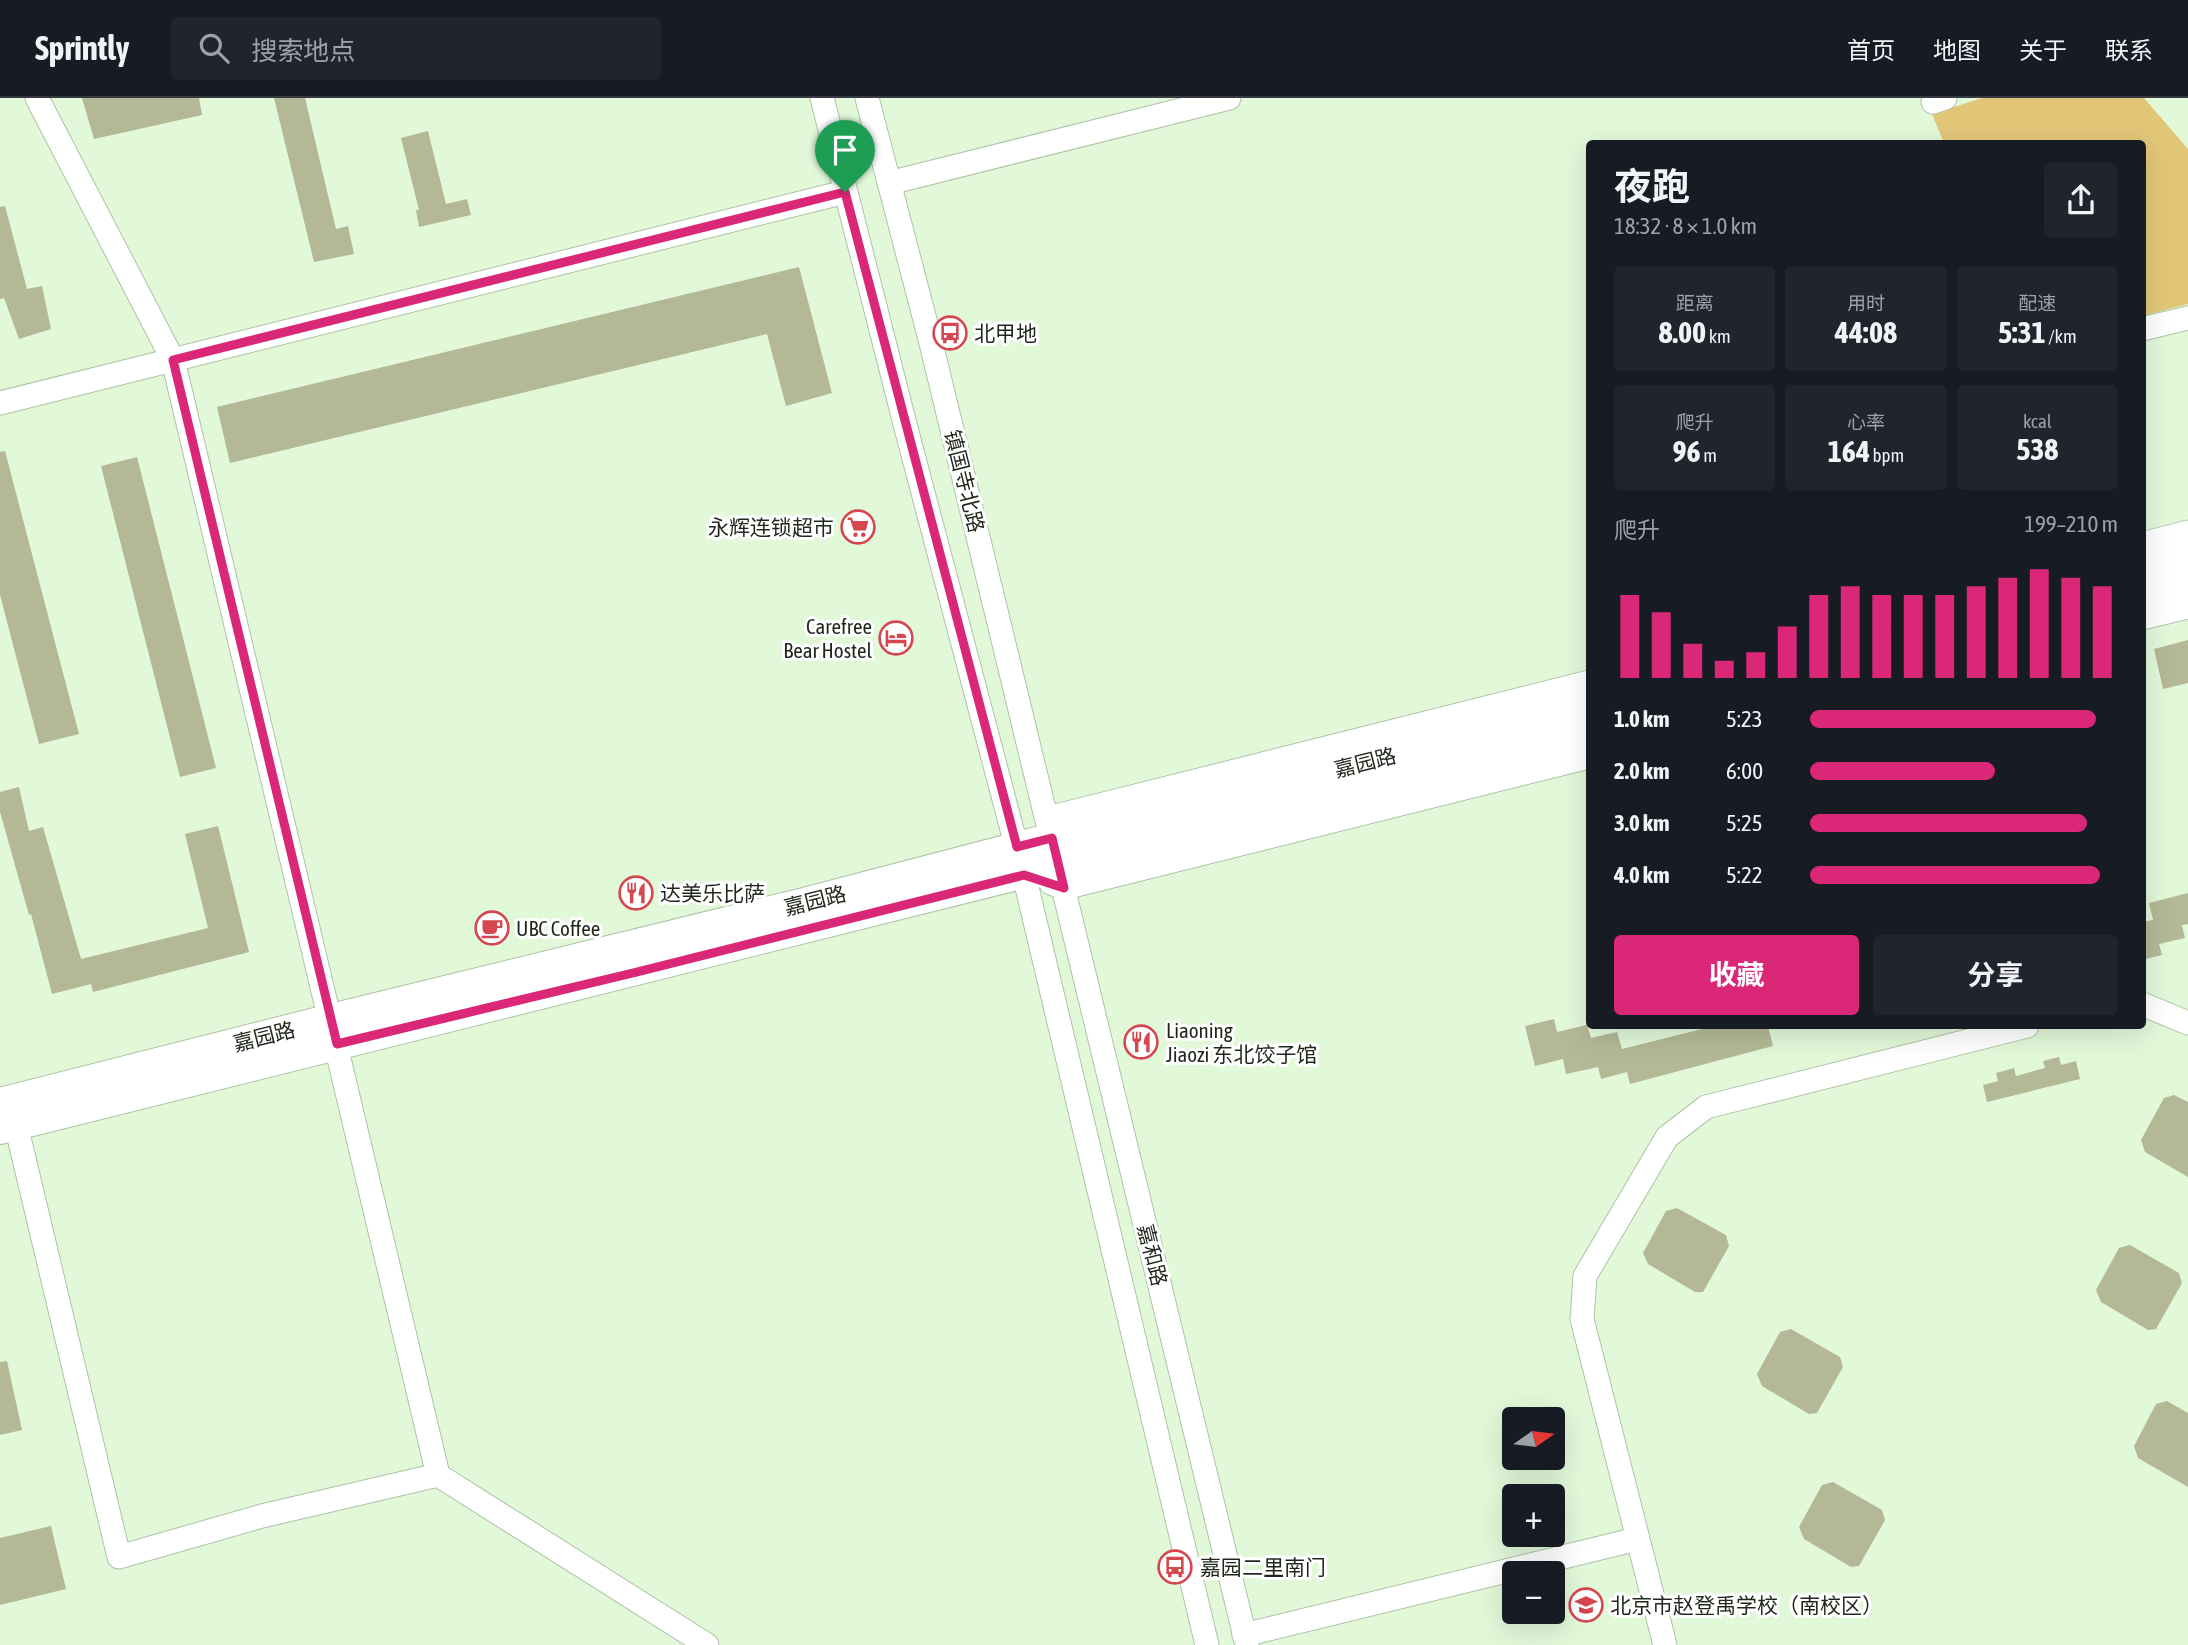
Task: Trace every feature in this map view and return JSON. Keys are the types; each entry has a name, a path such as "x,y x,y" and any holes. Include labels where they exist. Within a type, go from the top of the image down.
{"main road":[{"path":"2146,568 2188,558"},
{"path":"2146,592 2188,582"},
{"name":"嘉园路","path":"5,1119 334,1031 637,972 1021,861 1586,709"},
{"name":"嘉园路","path":"1056,852 1586,733"}],"street":[{"path":"37,98 173,360 438,1475 707,1645"},
{"name":"镇国寺北路","path":"822,98 1021,861"},
{"name":"镇国寺北路","path":"867,98 930,339 1056,852"},
{"path":"889,183 1229,98"},
{"path":"0,403 845,192"},
{"path":"2146,328 2188,318"},
{"path":"2146,543 2188,532"},
{"path":"2146,617 2188,607"},
{"path":"1056,852 1586,683"},
{"path":"1056,852 1586,758"},
{"name":"嘉和路","path":"1056,852 1246,1640"},
{"name":"嘉和路","path":"1021,861 1204,1644"},
{"path":"2146,1006 2188,1023"},
{"path":"1665,1645 1582,1319 1585,1276 1667,1137 1706,1107 2015,1029"},
{"path":"5,1119 119,1557 262,1516 438,1475"},
{"path":"1246,1640 1637,1539"}],"shaded area":[{"path":"1982,98 2144,98 2188,149 2188,304 2146,315 2146,140 1943,140 1932,114"}],"building":[{"path":"82,98 199,98 202,115 94,139"},
{"path":"274,98 305,98 336,229 348,226 354,254 314,262"},
{"path":"428,131 446,204 467,199 471,215 419,227 416,210 419,210 401,138"},
{"path":"5,206 27,289 42,286 51,329 19,339 4,298 0,299 0,207"},
{"path":"799,267 832,393 786,406 767,334 230,463 217,407"},
{"path":"5,451 79,734 39,744 0,595 0,452"},
{"path":"137,457 216,768 180,777 101,466"},
{"path":"2188,640 2188,683 2163,689 2154,649"},
{"path":"19,787 29,831 43,827 81,959 208,928 185,834 218,826 249,952 93,992 91,984 52,994 0,812 0,792"},
{"path":"2188,893 2188,924 2182,925 2185,938 2159,944 2162,955 2146,959 2146,921 2153,920 2149,903"},
{"path":"1554,1019 1557,1032 1586,1025 1591,1038 1617,1032 1622,1049 1702,1029 1769,1029 1773,1046 1630,1084 1627,1072 1601,1079 1598,1067 1566,1074 1563,1059 1535,1066 1525,1026"},
{"path":"2059,1057 2061,1065 2076,1061 2080,1079 1987,1102 1983,1085 1998,1081 1996,1073 2014,1068 2016,1076 2045,1068 2043,1061"},
{"path":"2174,1095 2188,1102 2188,1177 2145,1152 2141,1140 2164,1098"},
{"path":"1677,1208 1726,1235 1729,1246 1703,1292 1695,1292 1648,1264 1643,1253 1666,1211"},
{"path":"2130,1245 2179,1273 2182,1283 2156,1329 2148,1330 2101,1302 2096,1290 2119,1248"},
{"path":"1791,1329 1840,1357 1843,1367 1817,1413 1809,1414 1762,1386 1757,1374 1780,1332"},
{"path":"7,1361 22,1430 0,1435 0,1362"},
{"path":"2167,1401 2188,1413 2188,1487 2138,1458 2134,1446 2156,1404"},
{"path":"1833,1482 1882,1510 1885,1520 1859,1566 1851,1567 1804,1539 1799,1527 1822,1485"},
{"path":"51,1526 66,1589 0,1605 0,1538"}],"place":[{"name":"北甲地","path":"950,333"},
{"name":"永辉连锁超市","path":"858,527"},
{"name":"Carefree Bear Hostel","path":"896,638"},
{"name":"达美乐比萨","path":"636,893"},
{"name":"UBC Coffee","path":"492,928"},
{"name":"Liaoning Jiaozi 东北饺子馆","path":"1141,1042"},
{"name":"嘉园二里南门","path":"1175,1567"},
{"name":"北京市赵登禹学校（南校区）","path":"1586,1605"}],"route":[{"path":"845,192 1017,847 1052,838 1064,888 1024,875 337,1044 173,360 845,192"}]}
